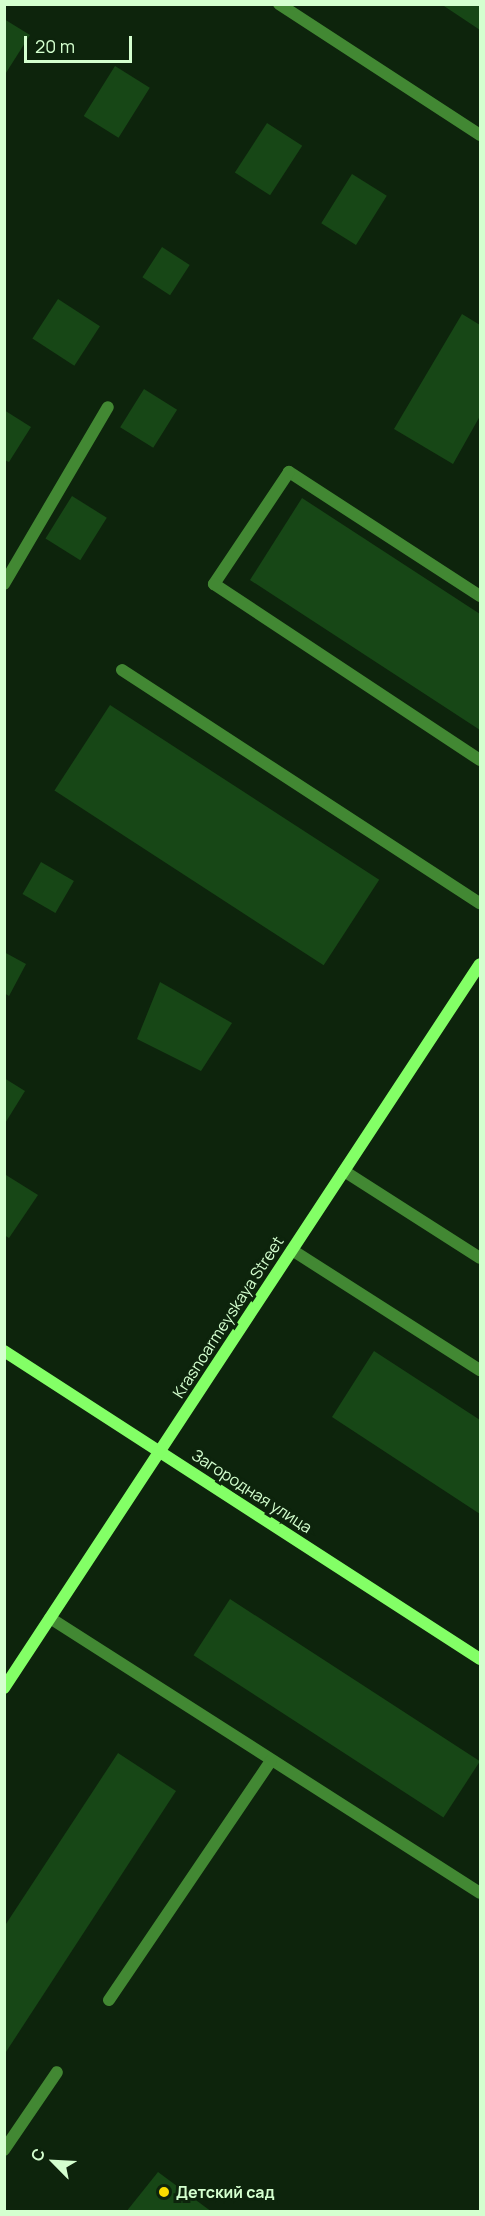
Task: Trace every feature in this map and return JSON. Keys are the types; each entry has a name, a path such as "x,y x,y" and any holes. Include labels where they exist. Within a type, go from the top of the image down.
{"main road":[{"name":"Krasnoarmeyskaya Street","path":"4,1688 480,964"},
{"name":"Загородная улица","path":"4,1351 480,1659"}],"street":[{"path":"279,4 480,135"},
{"path":"4,584 108,407"},
{"path":"480,596 289,472 214,584 480,760"},
{"path":"122,670 480,903"},
{"path":"344,1171 480,1258"},
{"path":"292,1250 480,1370"},
{"path":"50,1618 480,1893"},
{"path":"108,2000 271,1761"},
{"path":"4,2150 57,2072"}],"building":[{"path":"441,4 480,4 480,30"},
{"path":"4,19 30,35 4,76"},
{"path":"115,66 150,88 119,138 84,116"},
{"path":"267,123 302,146 270,195 235,172"},
{"path":"352,174 387,196 356,245 321,223"},
{"path":"162,247 190,265 170,295 142,277"},
{"path":"58,299 100,326 74,366 32,338"},
{"path":"462,314 480,325 480,416 453,464 394,429"},
{"path":"144,389 177,410 153,448 120,427"},
{"path":"4,410 31,427 9,462 4,460"},
{"path":"72,496 107,518 80,560 46,538"},
{"path":"302,498 480,614 480,730 250,580"},
{"path":"110,705 379,880 324,965 54,791"},
{"path":"41,862 74,881 55,913 22,894"},
{"path":"4,952 26,964 9,996 4,993"},
{"path":"160,982 232,1023 201,1071 137,1039"},
{"path":"4,1078 25,1091 4,1125"},
{"path":"6,1175 38,1195 9,1238 4,1235"},
{"path":"374,1351 480,1420 480,1514 332,1417"},
{"path":"230,1599 480,1761 443,1817 194,1655"},
{"path":"118,1753 176,1791 4,2055 4,1927"},
{"name":"Детский сад","path":"158,2172 212,2212 126,2212"}],"place":[{"name":"Детский сад","path":"164,2192"}]}
